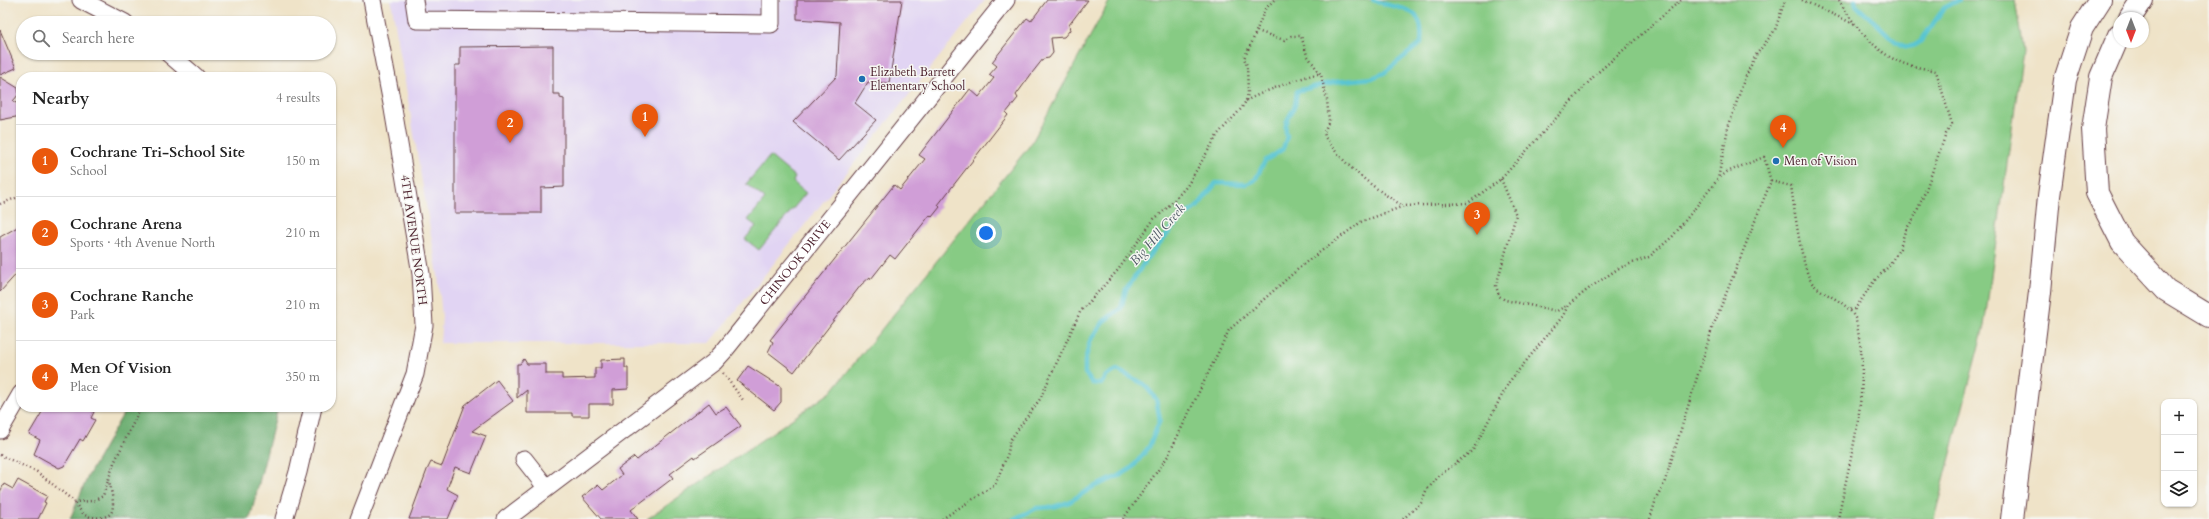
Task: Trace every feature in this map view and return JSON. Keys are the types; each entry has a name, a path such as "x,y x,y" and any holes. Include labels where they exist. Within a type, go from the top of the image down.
{"main road":[{"path":"2012,519 2040,292 2049,196 2065,80 2082,28 2100,0"},
{"path":"2134,12 2142,0"},
{"path":"2114,48 2101,77 2093,129 2097,193 2122,242 2166,290 2209,316"}],"street":[{"path":"81,0 112,16"},
{"name":"4TH AVENUE NORTH","path":"359,519 415,374 424,325 421,274 393,109 372,0"},
{"path":"414,0 417,20 771,24 771,0"},
{"name":"CHINOOK DRIVE","path":"506,519 546,487 714,362 1006,0"},
{"path":"176,60 190,72"},
{"path":"0,430 16,403"},
{"path":"284,519 298,472 312,412"},
{"path":"524,458 546,487"}],"path":[{"path":"1246,102 1247,66 1244,58 1257,31 1265,9 1274,0"},
{"path":"1123,519 1168,456 1229,330 1305,263 1341,234 1361,222 1404,206 1468,203 1501,179 1596,74 1681,0"},
{"path":"1718,179 1728,128 1744,80 1756,55 1775,30 1785,0"},
{"path":"1802,0 1856,25"},
{"path":"1840,0 1856,25 1873,44 1899,62 1936,71 1952,124 1946,134 1914,218 1905,231 1900,248 1888,267 1874,281 1855,309 1849,310"},
{"path":"1257,31 1284,40 1291,36 1301,36 1307,55 1321,75 1327,100 1329,121 1324,132 1331,146 1346,162 1383,194 1404,206"},
{"path":"942,519 994,485 1008,453 1010,440 1040,399 1080,312 1118,270 1154,219 1163,212 1187,186 1218,134 1246,102 1263,92 1271,91 1276,86 1313,74 1321,75"},
{"path":"1501,179 1516,215 1496,286 1500,296 1505,300 1557,311 1568,305 1619,268 1649,257 1673,236 1718,179 1727,172 1764,157 1771,181 1712,329 1664,484 1657,496 1650,519"},
{"path":"1771,181 1791,186 1799,239 1811,282 1837,299 1849,310 1857,326 1862,359 1858,430 1838,519"},
{"path":"0,204 16,198"},
{"path":"1403,519 1421,503 1426,492 1439,476 1473,450 1509,382 1563,316 1568,305"},
{"path":"722,371 743,400"},
{"path":"75,502 100,499 103,496 139,412"},
{"path":"0,455 37,472 75,502 84,514 89,517 108,517 112,512 113,503 109,479"}],"shaded area":[{"path":"391,0 985,0 710,343 440,343 442,317 438,275"}],"green space":[{"path":"1110,0 2015,0 2023,51 1984,326 1934,519 647,519 831,392 1031,144"},
{"path":"770,156 795,177 793,182 806,193 759,250 745,239 756,226 748,220 765,199 746,184"},
{"path":"124,412 277,412 250,519 70,519 88,476"}],"building":[{"name":"Elizabeth Barrett Elementary School","path":"797,0 902,0 889,83 868,82 855,103 876,120 839,160 793,122 837,76 840,22 797,19"},
{"path":"1047,0 1088,0 1069,25 1070,30 1064,37 1051,38 1053,53 1049,58 1043,59 1032,73 1016,95 1018,98 1006,113 1008,115 938,205 940,207 932,217 930,215 895,259 890,255 871,279 870,277 861,285 794,372 768,352 773,342 770,340 894,185 900,190 925,159 919,155 970,89 979,97 994,78 989,75 997,66 992,62 1027,18 1031,21"},
{"path":"0,30 16,68 0,75"},
{"path":"553,46 553,94 560,94 560,98 564,99 564,187 541,188 541,213 455,213 455,65 460,65 460,47"},
{"path":"0,77 16,87 16,98 13,101 16,103 16,117 0,120"},
{"path":"16,228 16,274 0,292 0,237"},
{"path":"524,359 527,364 546,364 546,374 562,374 562,379 595,378 595,368 601,368 601,360 625,359 625,368 628,368 628,389 613,390 613,404 589,404 589,416 572,416 572,413 527,413 527,390 517,398 517,364 520,364"},
{"path":"748,366 781,387 781,402 774,410 737,381"},
{"path":"497,380 513,401 472,431 486,436 471,473 455,467 447,489 458,495 448,519 409,519 431,462 442,466 465,405"},
{"path":"709,403 716,413 726,407 741,426 695,458 694,456 670,474 673,478 631,510 638,519 601,519 582,497 598,485 603,490 622,475 618,469 634,457 637,460"},
{"path":"42,412 94,412 91,418 95,420 83,441 80,439 64,466 59,468 34,454 40,440 29,434"},
{"path":"18,480 47,496 44,502 46,503 38,519 0,519 0,492 4,484 13,489"}],"waterway":[{"name":"Big Hill Creek","path":"1014,519 1037,508 1053,507 1069,502 1093,487 1119,476 1132,468 1149,447 1160,420 1156,399 1144,384 1117,370 1106,376 1101,384 1092,383 1085,373 1085,361 1090,341 1104,321 1121,308 1126,290 1148,257 1181,218 1197,207 1216,183 1247,184 1255,180 1265,161 1283,149 1287,136 1286,123 1295,105 1297,91 1334,82 1372,78 1384,73 1421,43 1421,30 1419,21 1415,15 1402,8 1373,0"},
{"name":"Big Hill Creek","path":"1855,0 1856,5 1897,43 1908,47 1921,41 1944,8 1959,0"}],"place":[{"name":"Elizabeth Barrett Elementary School","path":"862,79"},
{"name":"Cochrane Tri-School Site","path":"645,137"},
{"name":"Cochrane Arena","path":"510,143"},
{"name":"Men Of Vision","path":"1783,148"},
{"name":"Men of Vision","path":"1776,161"},
{"name":"Cochrane Ranche","path":"1477,235"}]}
